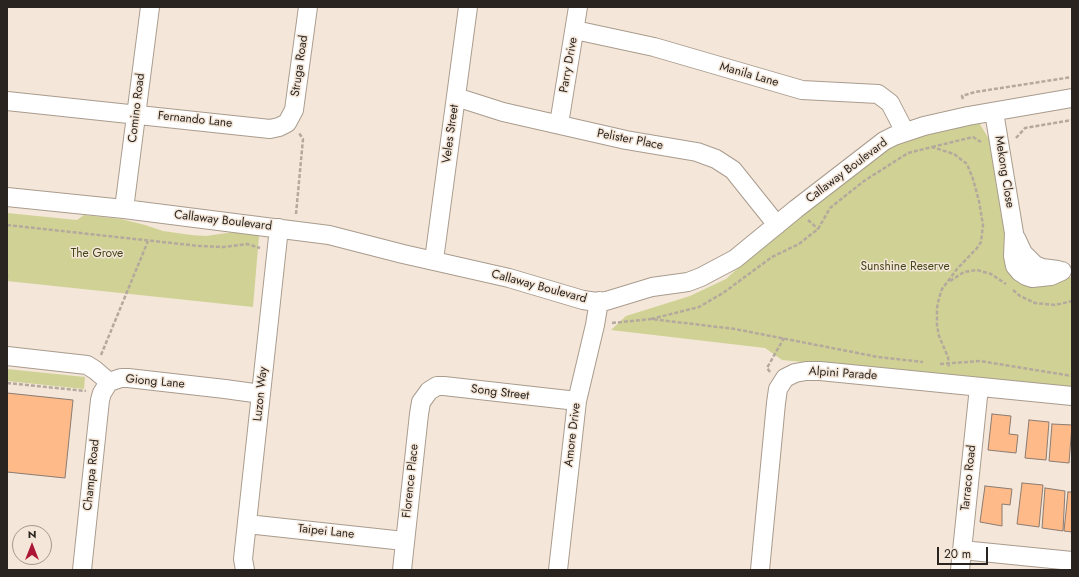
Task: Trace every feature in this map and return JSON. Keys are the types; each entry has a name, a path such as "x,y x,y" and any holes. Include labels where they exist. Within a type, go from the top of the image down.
{"street":[{"name":"Comino Road","path":"124,209 150,7"},
{"name":"Struga Road","path":"289,121 294,110 308,7"},
{"name":"Veles Street","path":"434,260 468,7"},
{"name":"Parry Drive","path":"559,124 578,7"},
{"name":"Manila Lane","path":"575,30 654,47 802,90 878,94 890,102 905,132"},
{"name":"Pelister Place","path":"456,97 503,112 626,140 697,152 716,159 733,170 777,225"},
{"name":"Callaway Boulevard","path":"7,197 124,209 329,235 509,278 587,301 599,302 652,287 688,282 701,277 735,259 884,141 924,126 968,116 1072,98"},
{"name":"Fernando Lane","path":"7,101 270,128 289,121"},
{"name":"Mekong Close","path":"994,112 1014,233 1023,253 1034,265 1042,268 1067,270"},
{"name":"Luzon Way","path":"242,566 276,251 286,229"},
{"name":"Amore Drive","path":"558,570 577,402 596,325 599,302"},
{"name":"Giong Lane","path":"7,356 81,364 93,368 109,382 121,378 128,378 261,394"},
{"name":"Alpini Parade","path":"760,570 776,403 778,389 785,378 795,373 820,371 1072,396"},
{"name":"Champa Road","path":"82,570 100,400 102,393 109,382"},
{"name":"Song Street","path":"426,394 437,386 444,386 577,402"},
{"name":"Tarraco Road","path":"960,570 979,387"},
{"name":"Florence Place","path":"402,570 418,414 426,394"},
{"name":"Taipei Lane","path":"247,524 404,541"},
{"path":"962,550 1072,561"}],"path":[{"path":"968,116 962,96 991,89 1072,77"},
{"path":"286,229 303,139 289,121"},
{"path":"596,325 651,319 699,306 723,293 772,257 799,244 818,229 830,208 864,181 908,153 932,147 954,154 967,164 973,178 982,220 981,242 970,257 957,269 942,289 939,298 936,317 939,336 950,364 948,384"},
{"path":"7,225 214,247 248,244 276,251"},
{"path":"93,368 100,358 148,241"},
{"path":"948,282 964,272 977,270 991,274 1000,279 1020,296 1034,303 1055,305 1072,301"},
{"path":"651,319 734,329 878,357 924,362"},
{"path":"767,368 784,338"},
{"path":"939,364 980,361 1072,376"},
{"path":"7,383 86,391"}],"green space":[{"name":"Sunshine Reserve","path":"978,121 992,144 1008,253 1060,279 1072,277 1072,388 782,360 765,348 611,330 626,316 690,296 726,279 762,246 894,144 914,136"},
{"name":"The Grove","path":"7,213 77,220 84,215 121,219 163,231 191,235 206,236 234,232 253,233 259,236 253,307 7,281"},
{"path":"7,369 85,377 84,389 7,381"}],"building":[{"path":"7,393 73,400 65,478 7,472"},
{"path":"992,414 1011,416 1009,434 1018,435 1016,453 988,450"},
{"path":"1029,420 1049,422 1046,460 1025,458"},
{"path":"1052,424 1072,425 1069,463 1049,461"},
{"path":"1022,483 1043,485 1039,527 1017,524"},
{"path":"985,486 1012,489 1010,505 1002,504 1002,526 980,522"},
{"path":"1045,488 1065,491 1063,531 1042,528"},
{"path":"1068,492 1072,492 1072,532 1064,531"}]}
